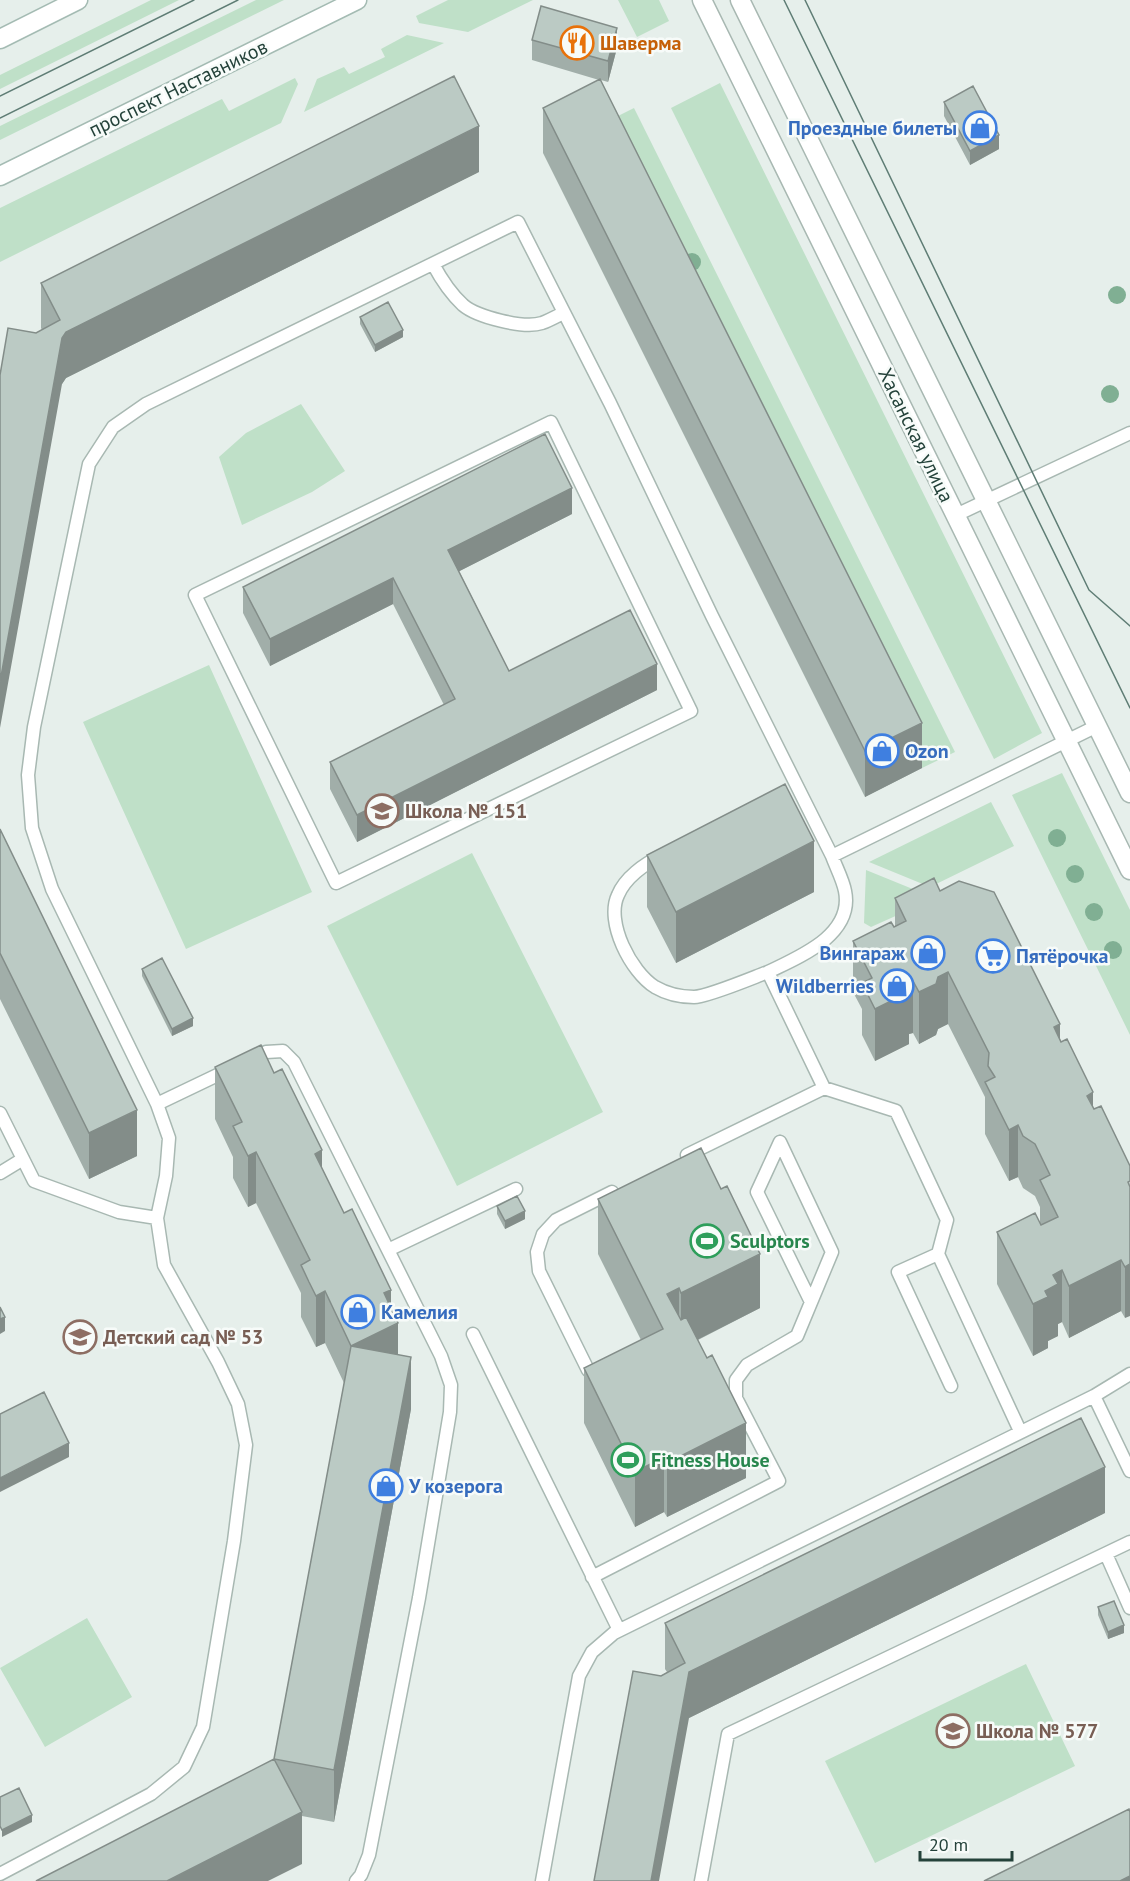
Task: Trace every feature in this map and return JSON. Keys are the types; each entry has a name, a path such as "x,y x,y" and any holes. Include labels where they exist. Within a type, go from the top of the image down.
{"street":[{"path":"0,39 78,0"},
{"name":"проспект Наставников","path":"0,176 357,0"},
{"name":"Хасанская улица","path":"702,0 1130,870"},
{"name":"Хасанская улица","path":"740,0 1130,793"}],"lane":[{"path":"0,1874 151,1794 184,1767 203,1727 234,1541 246,1445 238,1404 218,1362 164,1265 157,1218 166,1176 169,1138 157,1104 52,889 32,828 27,775 34,727 89,464 113,427 146,404 518,222 610,403 794,792 832,856 846,892 844,915 830,935 810,952 768,972 697,998 675,995 654,987 638,972 625,951 615,926 617,896 632,875 668,852"},
{"path":"433,264 445,286 464,306 484,315 516,324 540,324 563,313"},
{"path":"551,423 628,580 691,711 336,883 195,595 551,423"},
{"path":"956,515 1130,433"},
{"path":"832,856 1097,726"},
{"path":"768,972 824,1088"},
{"path":"157,1104 266,1052 282,1051 294,1062 441,1356 451,1385 450,1412 419,1598 369,1854 357,1881"},
{"path":"671,1163 824,1088 897,1111 947,1220 939,1254 1020,1431"},
{"path":"0,1113 34,1181 119,1212 157,1218"},
{"path":"592,1577 779,1481 736,1398 736,1380 747,1365 797,1336 832,1252 780,1142 757,1192 811,1302"},
{"path":"0,1173 22,1159"},
{"path":"388,1250 516,1189"},
{"path":"588,1370 539,1271 537,1252 543,1234 556,1220 619,1189"},
{"path":"939,1254 898,1272 951,1386"},
{"path":"473,1334 619,1630"},
{"path":"542,1881 579,1676 592,1652 619,1630 1094,1396 1130,1374"},
{"path":"1094,1396 1130,1471"},
{"path":"701,1881 728,1734 1130,1542"},
{"path":"1106,1554 1130,1608"}],"green space":[{"path":"151,0 179,0 0,89 0,75"},
{"path":"256,0 284,0 0,140 0,126"},
{"path":"448,0 533,0 468,32 419,23 416,16"},
{"path":"618,0 659,0 669,21 637,37"},
{"path":"407,35 444,43 304,112 317,79 344,67 349,74 385,57 381,49"},
{"path":"295,78 298,84 281,123 0,262 0,208 222,99 229,111"},
{"path":"720,83 1042,733 994,759 671,108"},
{"path":"634,108 955,752 922,768 600,125"},
{"path":"301,404 345,471 312,492 242,525 219,457 246,433"},
{"path":"209,665 312,892 186,949 83,722"},
{"path":"1062,773 1130,910 1130,1035 1012,795"},
{"path":"991,802 1014,846 930,887 869,862"},
{"path":"472,853 603,1112 457,1186 327,926"},
{"path":"866,870 925,894 929,901 871,927 864,923"},
{"path":"87,1618 132,1697 45,1747 0,1668"},
{"path":"1026,1664 1075,1766 875,1863 825,1761"}],"building":[{"path":"541,6 617,28 608,61 532,40"},
{"path":"454,76 479,126 66,332 62,338 0,682 0,375 8,328 36,333 60,320 41,283"},
{"path":"600,79 922,723 865,751 543,108"},
{"path":"973,86 999,135 970,151 944,102"},
{"path":"388,302 403,330 375,345 360,317"},
{"path":"545,434 572,488 448,550 509,671 630,610 657,664 357,815 330,762 455,699 393,578 270,639 243,587"},
{"path":"785,784 814,841 676,912 647,855"},
{"path":"0,829 137,1110 89,1133 0,953"},
{"path":"934,878 940,891 959,881 994,892 1060,1024 1054,1027 1061,1042 1067,1039 1093,1092 1087,1096 1094,1109 1101,1106 1130,1166 1130,1181 1128,1182 1130,1187 1130,1264 1125,1267 1121,1260 1069,1286 1062,1270 1053,1275 1058,1284 1045,1291 1048,1297 1033,1304 997,1232 1035,1213 1041,1225 1058,1217 1040,1180 1050,1175 1035,1144 1023,1136 1018,1125 1009,1130 985,1082 995,1077 988,1066 989,1053 948,972 938,977 936,984 919,992 913,981 909,982 906,984 909,992 875,1009 862,983 872,978 853,941 891,922 894,927 906,921 895,898"},
{"path":"162,958 193,1018 172,1029 142,969"},
{"path":"261,1045 274,1073 282,1069 322,1150 315,1154 344,1213 352,1209 391,1290 384,1293 398,1323 351,1346 325,1291 316,1296 309,1282 301,1265 310,1260 256,1152 248,1156 233,1126 242,1122 215,1067"},
{"path":"701,1148 721,1189 727,1186 760,1254 681,1293 679,1288 667,1294 681,1320 686,1317 707,1358 712,1355 746,1423 667,1463 664,1457 635,1472 584,1368 663,1329 598,1199"},
{"path":"517,1196 525,1211 505,1221 497,1206"},
{"path":"0,1307 5,1317 0,1319"},
{"path":"351,1346 411,1357 334,1770 274,1759"},
{"path":"44,1392 69,1443 0,1478 0,1414"},
{"path":"1081,1418 1105,1467 689,1672 651,1881 594,1881 633,1671 661,1676 685,1663 665,1623"},
{"path":"1114,1601 1124,1625 1108,1632 1098,1607"},
{"path":"274,1759 302,1812 167,1881 36,1881"},
{"path":"19,1788 32,1815 2,1830 0,1797"},
{"path":"1129,1809 1130,1876 1120,1881 984,1881"}],"tram line":[{"path":"0,96 194,0"},
{"path":"0,118 238,0"},
{"path":"784,0 1130,708"},
{"path":"805,0 1089,590 1130,626"}],"place":[{"name":"Шаверма","path":"577,43"},
{"name":"Проездные билеты","path":"980,128"},
{"name":"Ozon","path":"882,751"},
{"name":"Школа № 151","path":"382,811"},
{"name":"Вингараж","path":"928,953"},
{"name":"Пятёрочка","path":"993,956"},
{"name":"Wildberries","path":"897,986"},
{"name":"Sculptors","path":"707,1241"},
{"name":"Камелия","path":"358,1312"},
{"name":"Детский сад № 53","path":"80,1337"},
{"name":"Fitness House","path":"628,1460"},
{"name":"У козерога","path":"386,1486"},
{"name":"Школа № 577","path":"953,1731"}]}
